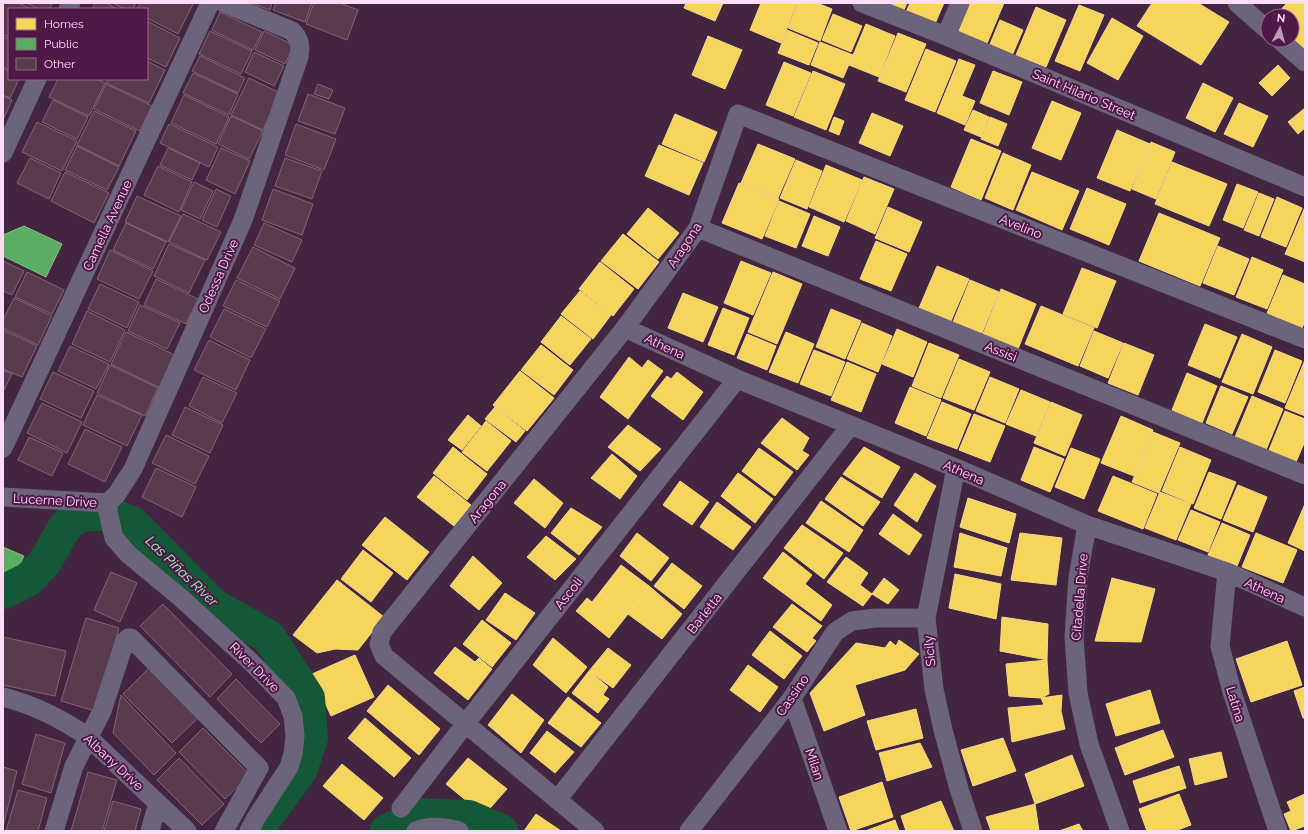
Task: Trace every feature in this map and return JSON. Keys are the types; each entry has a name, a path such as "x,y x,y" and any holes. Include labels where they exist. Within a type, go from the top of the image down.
{"street":[{"name":"Camella Avenue","path":"3,448 210,3"},
{"name":"Odessa Drive","path":"108,507 133,469 243,220 299,57 300,47 298,38 292,31 224,3"},
{"name":"Saint Hilario Street","path":"862,3 946,36 1305,186"},
{"path":"946,36 960,3"},
{"path":"1237,3 1260,23"},
{"path":"1289,48 1305,62"},
{"path":"3,153 37,80"},
{"name":"Aragona","path":"595,831 384,656 379,644 382,632 625,328 698,228 738,114"},
{"name":"Avelino","path":"738,114 1305,339"},
{"name":"Assisi","path":"698,228 1305,475"},
{"name":"Athena","path":"625,328 737,379 956,468 1087,525 1227,572 1305,607"},
{"name":"Ascoli","path":"401,808 466,723 737,379"},
{"name":"Barletta","path":"557,800 851,425"},
{"name":"Sicily","path":"956,468 926,618 935,696 959,789 973,831"},
{"name":"Lucerne Drive","path":"3,496 108,507"},
{"name":"River Drive","path":"108,507 114,538 128,554 181,598 252,663 286,698 293,716 295,736 290,767 256,818 250,831"},
{"name":"Citadella Drive","path":"1087,525 1078,577 1074,637 1078,693 1089,744 1120,831"},
{"name":"Latina","path":"1227,572 1220,646 1232,692 1278,831"},
{"name":"Cassino","path":"689,831 792,698 835,632 852,621 876,618 926,618"},
{"path":"54,831 74,766 102,711 125,641 128,638 131,638 259,768 224,831"},
{"name":"Albany Drive","path":"3,696 33,706 70,724 88,737 187,831"},
{"name":"Milan","path":"792,698 838,831"},
{"path":"150,831 158,803"},
{"path":"416,831 423,828 447,828 459,831"}],"building: Homes":[{"path":"686,3 723,3 715,21 684,8"},
{"path":"761,3 797,3 781,43 750,30"},
{"path":"798,3 817,3 832,9 820,41 788,28"},
{"path":"881,3 907,3 903,12"},
{"path":"910,3 944,3 934,26 905,14"},
{"path":"966,3 1004,3 985,48 953,34"},
{"path":"1152,3 1198,3 1229,22 1201,65 1137,26"},
{"path":"1287,3 1305,3 1305,50 1300,45 1300,8 1282,8"},
{"path":"1079,5 1104,15 1080,71 1055,61"},
{"path":"1036,7 1066,20 1046,67 1016,55"},
{"path":"833,14 862,26 851,52 822,40"},
{"path":"1112,18 1143,36 1118,80 1087,63"},
{"path":"1000,20 1023,30 1011,58 988,49"},
{"path":"866,24 895,36 879,77 849,65"},
{"path":"787,30 818,43 809,65 778,53"},
{"path":"898,33 926,44 906,92 878,81"},
{"path":"708,36 742,50 725,89 692,75"},
{"path":"820,42 853,55 843,78 811,65"},
{"path":"926,49 956,61 935,112 905,100"},
{"path":"959,59 975,65 962,96 975,101 965,125 937,113"},
{"path":"784,62 811,73 793,116 766,105"},
{"path":"1278,65 1290,78 1272,96 1259,83"},
{"path":"813,71 845,84 826,130 794,117"},
{"path":"993,71 1022,82 1009,115 980,103"},
{"path":"1203,83 1233,98 1215,132 1186,118"},
{"path":"1052,101 1081,113 1061,160 1032,148"},
{"path":"1239,103 1268,116 1253,147 1224,134"},
{"path":"1305,108 1305,128 1298,134 1288,122"},
{"path":"973,110 989,117 981,137 964,130"},
{"path":"872,113 903,126 890,156 859,143"},
{"path":"675,114 717,132 704,162 662,144"},
{"path":"834,117 844,121 839,135 829,131"},
{"path":"990,117 1007,124 998,146 981,139"},
{"path":"1117,130 1150,144 1130,191 1097,178"},
{"path":"971,139 1001,151 981,200 951,187"},
{"path":"1151,142 1175,152 1156,199 1132,189"},
{"path":"758,144 795,159 778,198 741,183"},
{"path":"659,145 703,163 689,195 645,176"},
{"path":"1003,153 1031,165 1013,210 985,198"},
{"path":"796,160 822,171 807,209 780,198"},
{"path":"1172,162 1227,184 1209,226 1155,204"},
{"path":"826,165 862,180 844,222 809,207"},
{"path":"1032,172 1079,191 1062,230 1016,210"},
{"path":"864,177 894,189 875,234 846,221"},
{"path":"739,183 779,199 762,239 722,223"},
{"path":"1237,184 1258,192 1243,228 1223,220"},
{"path":"1087,188 1126,204 1109,245 1070,229"},
{"path":"1259,193 1274,199 1259,236 1244,230"},
{"path":"1277,197 1302,208 1286,247 1261,237"},
{"path":"779,201 810,214 796,248 765,236"},
{"path":"888,207 922,222 909,252 875,238"},
{"path":"1305,207 1305,262 1285,254"},
{"path":"648,208 679,233 658,259 627,234"},
{"path":"1159,213 1220,238 1200,286 1139,261"},
{"path":"814,216 840,227 828,256 802,246"},
{"path":"623,234 659,262 638,289 601,261"},
{"path":"876,241 907,254 891,291 860,279"},
{"path":"1218,246 1249,259 1234,295 1203,283"},
{"path":"1252,257 1283,270 1267,309 1236,297"},
{"path":"741,261 771,273 753,315 724,303"},
{"path":"600,262 634,289 613,316 579,289"},
{"path":"937,266 969,279 951,321 919,308"},
{"path":"1082,268 1116,281 1097,328 1063,314"},
{"path":"773,272 802,284 777,344 748,332"},
{"path":"1283,275 1305,284 1305,321 1302,328 1267,313"},
{"path":"970,280 999,292 982,333 953,322"},
{"path":"1001,289 1036,304 1018,349 983,334"},
{"path":"580,291 611,315 593,339 561,314"},
{"path":"683,293 718,307 703,342 668,328"},
{"path":"1041,306 1094,328 1078,366 1025,344"},
{"path":"723,308 749,318 734,355 708,345"},
{"path":"831,309 861,321 845,359 816,347"},
{"path":"561,316 591,339 570,365 541,342"},
{"path":"862,323 892,336 878,372 847,359"},
{"path":"1205,324 1237,337 1220,378 1188,365"},
{"path":"897,329 927,342 913,377 882,364"},
{"path":"1094,331 1123,343 1108,378 1080,366"},
{"path":"786,332 814,344 798,383 769,372"},
{"path":"747,334 776,346 767,370 737,358"},
{"path":"1242,334 1272,347 1253,394 1222,382"},
{"path":"929,343 959,355 941,398 912,386"},
{"path":"1124,343 1154,355 1138,395 1108,383"},
{"path":"541,345 573,370 554,395 521,370"},
{"path":"814,350 845,362 831,396 800,384"},
{"path":"1275,350 1302,361 1285,403 1258,392"},
{"path":"629,357 642,368 648,360 663,371 628,419 600,397"},
{"path":"959,359 990,372 974,410 943,398"},
{"path":"1305,360 1305,416 1285,408"},
{"path":"847,362 876,374 861,412 831,400"},
{"path":"520,371 554,398 527,431 493,405"},
{"path":"677,372 703,392 683,420 651,396 667,376 671,379"},
{"path":"1187,373 1217,386 1202,423 1172,410"},
{"path":"990,377 1019,389 1005,423 976,411"},
{"path":"1221,386 1248,397 1232,434 1206,423"},
{"path":"910,387 941,400 926,436 895,423"},
{"path":"1021,390 1050,402 1036,436 1006,424"},
{"path":"1252,396 1283,409 1266,450 1235,437"},
{"path":"942,402 971,414 957,449 927,438"},
{"path":"1051,402 1082,415 1065,456 1034,443"},
{"path":"495,407 525,431 516,442 485,419"},
{"path":"1285,411 1305,419 1305,441 1296,462 1269,450"},
{"path":"974,414 1005,426 990,462 959,450"},
{"path":"468,415 481,426 462,450 448,440"},
{"path":"1121,416 1153,430 1134,476 1101,463"},
{"path":"782,418 809,438 802,451 809,455 797,470 761,443"},
{"path":"486,421 511,441 487,471 462,452"},
{"path":"628,425 661,449 640,471 608,447"},
{"path":"1153,432 1180,443 1159,493 1132,482"},
{"path":"453,447 487,474 467,500 433,473"},
{"path":"864,447 900,467 882,498 843,474"},
{"path":"1034,447 1064,459 1050,492 1021,480"},
{"path":"1180,447 1211,460 1193,504 1162,491"},
{"path":"759,448 793,472 775,496 742,471"},
{"path":"1071,448 1100,459 1084,499 1055,487"},
{"path":"612,454 637,476 620,499 591,478"},
{"path":"1209,472 1236,482 1221,519 1194,508"},
{"path":"738,473 773,499 755,523 721,496"},
{"path":"915,473 936,486 917,522 894,505"},
{"path":"434,476 471,505 454,526 417,497"},
{"path":"1113,476 1157,494 1143,529 1098,511"},
{"path":"841,477 880,502 863,526 825,499"},
{"path":"534,479 563,503 545,528 514,503"},
{"path":"680,481 709,502 692,525 663,505"},
{"path":"1238,485 1267,497 1253,532 1223,520"},
{"path":"1160,492 1191,504 1176,540 1145,528"},
{"path":"968,498 1016,514 1009,543 960,527"},
{"path":"821,501 863,530 849,552 806,523"},
{"path":"717,502 751,527 733,550 700,527"},
{"path":"1305,504 1305,551 1288,543"},
{"path":"571,508 602,527 579,555 551,533"},
{"path":"1191,510 1220,522 1208,552 1178,540"},
{"path":"893,514 922,535 909,555 879,534"},
{"path":"385,517 429,552 407,580 362,545"},
{"path":"1222,523 1250,535 1237,566 1208,555"},
{"path":"802,525 843,553 824,579 784,548"},
{"path":"637,533 669,558 651,581 620,556"},
{"path":"960,533 1007,548 1001,576 954,567"},
{"path":"1020,533 1062,538 1056,585 1011,580"},
{"path":"1256,533 1297,550 1283,583 1242,567"},
{"path":"546,536 576,559 555,580 527,557"},
{"path":"363,550 393,573 371,602 341,579"},
{"path":"783,552 812,575 805,584 832,605 821,621 763,578"},
{"path":"473,556 502,583 479,610 450,586"},
{"path":"846,557 868,573 860,585 872,594 863,606 827,582"},
{"path":"672,563 702,586 684,609 654,586"},
{"path":"621,565 649,586 628,614 600,592"},
{"path":"955,574 1001,584 996,619 949,608"},
{"path":"884,578 899,590 888,604 872,594"},
{"path":"1112,578 1155,589 1141,642 1095,641"},
{"path":"337,580 384,617 358,650 335,649 317,653 293,635"},
{"path":"649,586 682,614 662,639 628,614"},
{"path":"600,592 628,614 609,638 576,611 587,598 592,602"},
{"path":"505,593 535,613 516,640 486,620"},
{"path":"792,604 822,626 812,638 816,641 807,652 773,627"},
{"path":"1002,617 1048,624 1047,660 1000,651"},
{"path":"482,620 511,643 492,667 463,644"},
{"path":"770,631 802,656 784,679 752,655"},
{"path":"553,638 587,667 566,693 533,665"},
{"path":"899,640 919,654 905,670 855,685 865,715 824,731 810,693 856,643 885,648 890,641 896,646"},
{"path":"1287,641 1302,685 1251,702 1236,659"},
{"path":"455,647 475,662 479,658 492,669 468,700 434,673"},
{"path":"608,648 631,665 613,688 589,671"},
{"path":"355,655 374,697 331,716 312,674"},
{"path":"1047,660 1049,694 1041,698 1009,696 1006,664"},
{"path":"748,665 778,687 760,712 730,690"},
{"path":"589,671 608,687 603,695 609,699 598,713 572,693"},
{"path":"388,685 440,729 419,755 367,711"},
{"path":"1305,687 1305,718 1303,718 1294,691"},
{"path":"1150,690 1160,723 1116,736 1106,704"},
{"path":"512,694 544,720 521,753 488,725"},
{"path":"1062,695 1061,711 1065,729 1012,742 1008,708 1044,705 1041,698"},
{"path":"568,697 601,723 581,747 548,723"},
{"path":"916,709 923,738 876,750 867,721"},
{"path":"365,718 411,758 394,777 348,738"},
{"path":"1163,730 1174,757 1125,775 1115,748"},
{"path":"547,731 574,752 555,773 530,753"},
{"path":"1003,738 1016,771 973,786 961,750"},
{"path":"920,743 932,767 887,781 879,753"},
{"path":"1221,752 1227,777 1195,785 1189,759"},
{"path":"1072,755 1084,786 1035,804 1025,774"},
{"path":"468,758 507,789 484,815 446,784"},
{"path":"342,764 383,798 364,820 323,786"},
{"path":"1179,766 1186,788 1140,803 1133,781"},
{"path":"882,782 893,817 851,831 839,797"},
{"path":"1179,794 1191,825 1175,831 1147,831 1139,809"},
{"path":"1305,794 1305,826 1291,831 1284,814 1291,811 1287,802"},
{"path":"941,801 954,831 906,831 901,816"},
{"path":"1035,804 1039,831 991,831 986,817"},
{"path":"536,814 561,831 524,831"},
{"path":"895,820 899,831 865,831"},
{"path":"1079,824 1083,831 1059,831"}],"building: Public":[{"path":"24,226 62,244 46,277 3,256 3,235"},
{"path":"3,547 24,556 10,586 3,582"}],"building: Other":[{"path":"3,3 18,3 30,8 8,8 8,37 3,35"},
{"path":"25,3 52,3 50,8 37,8"},
{"path":"95,3 106,3 116,8 92,8"},
{"path":"112,3 136,3 134,8 123,8"},
{"path":"140,3 193,4 178,34 148,19 148,8 138,8"},
{"path":"251,3 272,3 270,10"},
{"path":"276,3 312,3 305,22 273,10"},
{"path":"314,3 340,3 358,10 347,40 306,24"},
{"path":"220,12 262,32 253,50 212,30"},
{"path":"148,22 180,38 166,67 148,58"},
{"path":"210,31 252,51 241,74 199,54"},
{"path":"264,31 294,45 285,64 255,50"},
{"path":"3,37 8,39 8,70 3,67"},
{"path":"254,52 284,66 274,86 245,72"},
{"path":"200,56 245,78 238,93 192,71"},
{"path":"148,62 165,70 149,103 106,83 108,80 148,80"},
{"path":"3,69 8,71 8,80 19,80 10,98 3,95"},
{"path":"193,73 238,94 229,115 183,93"},
{"path":"249,78 280,93 263,130 231,115"},
{"path":"58,80 98,80 105,83 89,116 49,97"},
{"path":"106,84 152,106 140,131 94,109"},
{"path":"318,84 333,90 329,99 314,94"},
{"path":"308,94 345,108 335,134 298,121"},
{"path":"184,95 229,117 216,144 171,123"},
{"path":"3,96 12,100 3,120"},
{"path":"53,100 88,117 77,139 42,122"},
{"path":"94,111 136,131 119,166 77,145"},
{"path":"231,116 263,131 249,159 218,144"},
{"path":"37,122 77,141 62,171 22,152"},
{"path":"169,124 218,147 209,167 160,143"},
{"path":"296,124 336,139 324,170 285,155"},
{"path":"77,146 119,167 107,190 65,170"},
{"path":"168,148 200,163 192,180 160,165"},
{"path":"221,148 250,161 235,194 206,180"},
{"path":"30,158 61,173 49,199 17,183"},
{"path":"285,158 322,171 312,199 275,186"},
{"path":"158,166 192,182 179,212 144,195"},
{"path":"65,172 109,193 94,223 51,201"},
{"path":"194,182 213,191 200,219 181,210"},
{"path":"216,189 231,196 217,227 202,220"},
{"path":"273,189 313,204 302,235 262,220"},
{"path":"137,196 181,216 168,242 125,222"},
{"path":"183,214 221,232 207,260 169,242"},
{"path":"126,223 166,242 153,269 113,250"},
{"path":"264,223 302,240 292,262 254,245"},
{"path":"169,244 205,260 189,293 154,276"},
{"path":"253,247 295,268 280,299 237,278"},
{"path":"110,250 153,271 139,299 97,279"},
{"path":"3,261 24,271 12,295 3,291"},
{"path":"27,272 64,290 52,314 15,297"},
{"path":"156,279 198,299 186,324 144,305"},
{"path":"236,280 280,301 267,327 223,306"},
{"path":"100,284 139,302 127,328 88,309"},
{"path":"14,298 52,316 38,345 3,328 3,320"},
{"path":"140,305 180,323 167,349 128,331"},
{"path":"224,309 266,329 251,358 210,337"},
{"path":"87,311 125,330 110,362 72,344"},
{"path":"3,330 37,346 22,377 3,369"},
{"path":"126,332 175,355 160,388 111,364"},
{"path":"209,340 250,360 236,390 194,370"},
{"path":"70,346 109,364 96,389 58,371"},
{"path":"110,365 158,388 145,416 97,393"},
{"path":"3,370 12,374 3,392"},
{"path":"53,372 94,391 81,418 40,399"},
{"path":"203,377 237,393 222,423 189,406"},
{"path":"97,395 142,415 127,446 83,425"},
{"path":"42,403 82,422 67,453 27,433"},
{"path":"185,407 223,425 210,453 172,435"},
{"path":"85,429 122,447 105,482 68,464"},
{"path":"166,435 209,456 195,484 152,463"},
{"path":"29,437 63,453 52,476 18,460"},
{"path":"156,468 196,487 182,517 142,497"},
{"path":"111,572 137,583 120,622 94,610"},
{"path":"163,604 232,674 210,697 140,626"},
{"path":"86,618 119,628 95,711 61,701"},
{"path":"3,637 66,651 55,696 3,685"},
{"path":"152,665 201,715 172,743 123,694"},
{"path":"236,679 280,724 261,743 217,699"},
{"path":"121,695 176,753 154,775 113,733"},
{"path":"203,728 250,775 225,799 179,752"},
{"path":"36,734 65,743 51,793 22,784"},
{"path":"179,758 224,804 202,825 157,780"},
{"path":"3,767 17,771 3,827"},
{"path":"88,772 117,780 102,831 71,831"},
{"path":"18,790 47,798 38,831 6,831"},
{"path":"113,801 141,809 135,831 104,831"}],"waterway":[{"name":"Las Piñas River","path":"3,592 29,579 45,562 63,530 72,519 86,514 107,514 132,523 213,605 269,637 308,698 311,738 300,771 260,825"},
{"name":"Las Piñas River","path":"387,831 419,815 469,817 501,831"}]}
